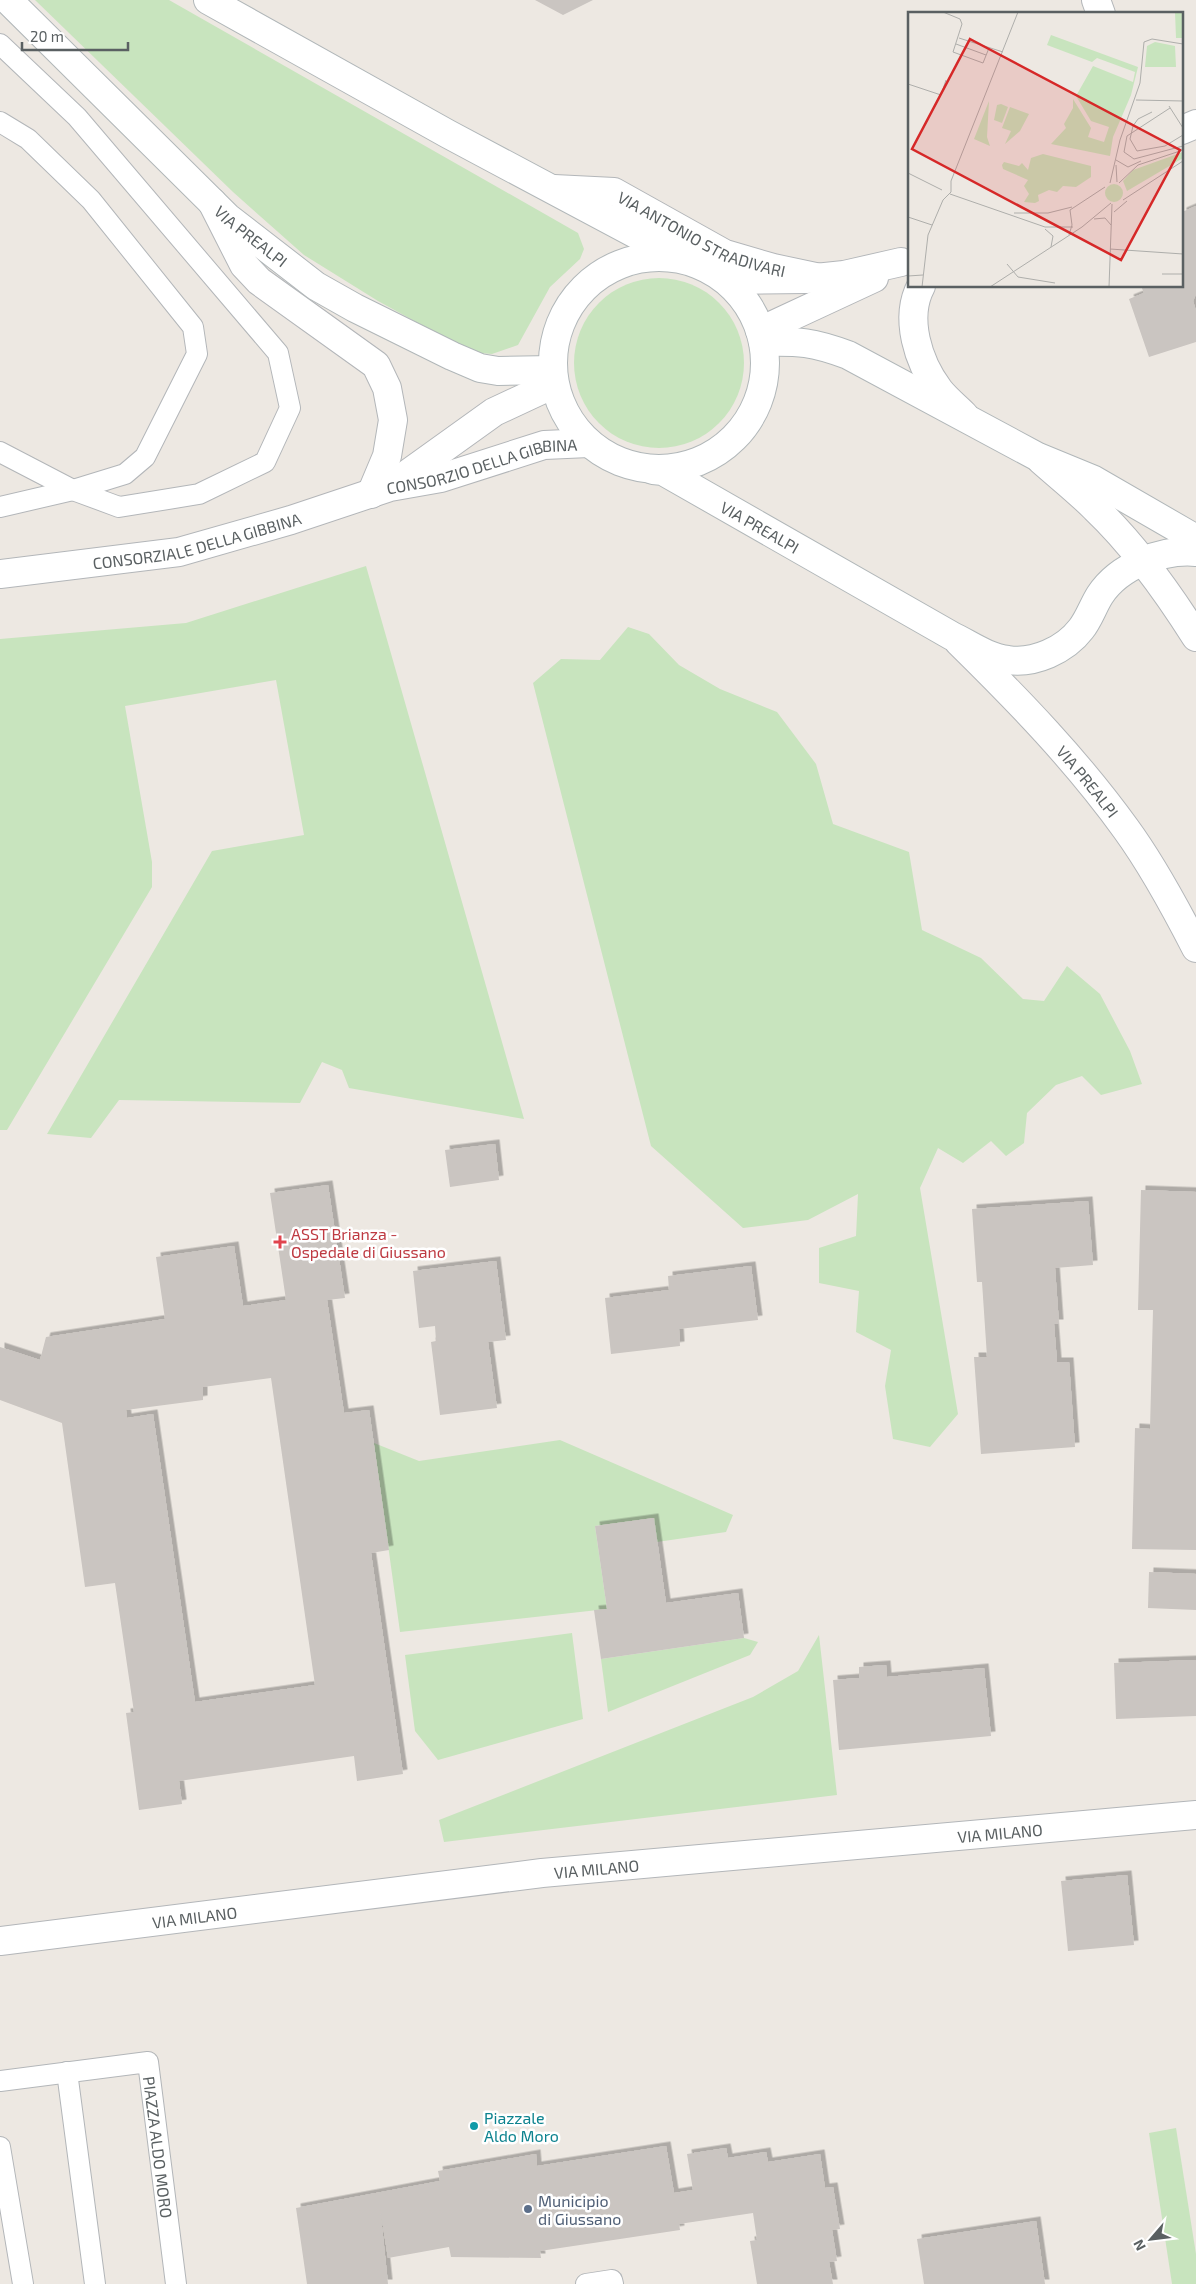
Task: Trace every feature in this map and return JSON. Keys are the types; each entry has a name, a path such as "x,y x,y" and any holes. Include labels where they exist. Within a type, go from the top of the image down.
{"street":[{"name":"VIA PREALPI","path":"8,0 227,217 316,286 408,335 480,368 554,377"},
{"path":"208,0 448,134 683,259 706,267 726,280 747,303 762,337 765,368 761,392 751,416 736,436 717,452 694,463 670,469 645,468 624,464 606,455 589,443 573,426 562,406 554,377 554,342 563,315 579,292 601,273 627,261 655,256 683,259"},
{"path":"1096,0 1100,12"},
{"path":"1184,129 1196,124"},
{"name":"VIA ANTONIO STRADIVARI","path":"554,189 614,192 725,254 820,278"},
{"path":"211,200 244,265 258,281 376,366 387,388 393,420 380,491"},
{"name":"VIA ANTONIO STRADIVARI","path":"726,280 820,278 844,275 906,260"},
{"name":"VIA ANTONIO STRADIVARI","path":"762,337 906,260"},
{"path":"920,288 916,295 913,330 923,362 939,390 970,421"},
{"path":"762,337 821,345 848,355 1038,457 1094,480 1196,539"},
{"name":"CONSORZIO DELLA GIBBINA","path":"380,491 494,412 554,377"},
{"name":"CONSORZIO DELLA GIBBINA","path":"380,491 441,478 544,445 589,443"},
{"path":"1038,457 1096,509 1143,562 1173,600 1196,637"},
{"name":"VIA PREALPI","path":"645,468 663,471 952,636 986,653 1007,660 1034,659 1068,643 1082,628 1100,594 1120,573 1143,562 1165,555 1196,552"},
{"name":"CONSORZIALE DELLA GIBBINA","path":"0,574 179,552 291,520 380,491"},
{"name":"VIA PREALPI","path":"952,636 1018,700 1078,766 1127,830 1171,900 1196,948"},
{"name":"VIA MILANO","path":"0,1941 542,1873 1196,1815"}],"lane":[{"path":"0,44 77,116 278,353 290,408 265,462 199,494 119,507 73,490 0,452"},
{"path":"0,122 28,138 91,200 193,327 198,354 146,457 126,474 73,490 0,507"},
{"name":"PIAZZA ALDO MORO","path":"0,2081 148,2062 176,2284"},
{"path":"67,2072 95,2284"},
{"path":"0,2147 23,2284"},
{"path":"586,2284 612,2280 613,2284"}],"green space":[{"path":"35,0 169,0 578,233 584,249 580,259 550,287 518,345 492,354 480,353 460,346 378,301 304,255 233,192"},
{"path":"659,278 684,282 699,288 719,303 734,323 742,346 744,363 740,388 734,403 719,423 699,438 676,446 659,448 634,444 619,438 599,423 584,403 576,380 574,363 578,338 584,323 599,303 619,288 642,280"},
{"path":"366,566 524,1119 349,1088 342,1070 322,1062 300,1103 119,1100 91,1138 47,1134 212,851 304,835 276,680 125,706 152,862 152,887 7,1130 0,1130 0,639 186,623"},
{"path":"628,627 649,634 679,665 720,689 777,712 816,764 833,824 909,852 922,930 981,958 1023,999 1044,1001 1067,966 1100,994 1130,1051 1142,1084 1101,1095 1082,1076 1056,1085 1027,1113 1024,1143 1006,1156 991,1141 963,1163 938,1148 920,1188 958,1414 930,1447 893,1439 885,1386 891,1350 856,1332 859,1291 819,1283 819,1248 856,1236 858,1194 808,1220 743,1228 651,1146 533,683 561,659 600,660"},
{"path":"560,1440 733,1515 726,1532 657,1542 653,1518 595,1526 607,1609 400,1632 374,1443 419,1461"},
{"path":"572,1633 583,1719 438,1760 415,1731 405,1655"},
{"path":"819,1635 837,1795 444,1842 439,1820 753,1697 798,1671"},
{"path":"744,1638 758,1642 750,1655 608,1712 601,1659"},
{"path":"1176,2128 1196,2254 1196,2284 1172,2284 1149,2133"}],"building":[{"path":"535,0 593,0 563,15"},
{"path":"1196,206 1196,294 1193,301 1196,311 1196,342 1149,357 1129,299 1144,293 1142,288 1184,288 1184,211"},
{"path":"495,1144 499,1180 450,1187 445,1150"},
{"path":"328,1185 345,1298 327,1300 344,1413 369,1410 389,1550 371,1553 403,1774 357,1781 354,1756 179,1781 182,1804 139,1810 126,1713 134,1712 115,1583 85,1587 62,1423 0,1400 0,1347 40,1360 46,1337 165,1319 156,1257 234,1246 243,1306 286,1300 270,1193","holes":["271,1378 315,1685 195,1702 153,1414 127,1418 126,1410 203,1400 203,1387"]},
{"path":"1141,1190 1196,1192 1196,1550 1132,1549 1135,1428 1150,1429 1153,1310 1138,1310"},
{"path":"1088,1201 1093,1265 1055,1268 1059,1324 1054,1324 1057,1362 1069,1362 1075,1447 981,1454 974,1357 987,1357 982,1282 977,1282 972,1209"},
{"path":"496,1261 506,1340 488,1342 497,1408 440,1415 431,1342 436,1341 435,1326 419,1328 413,1271"},
{"path":"751,1266 758,1320 679,1329 680,1346 611,1354 605,1298 669,1290 668,1276"},
{"path":"654,1518 666,1603 738,1593 744,1638 601,1659 594,1610 607,1609 595,1526"},
{"path":"1149,1572 1196,1574 1196,1610 1148,1608"},
{"path":"1196,1660 1196,1716 1116,1719 1114,1663"},
{"path":"886,1665 887,1677 984,1668 991,1736 839,1750 833,1680 859,1678 859,1667"},
{"path":"1127,1875 1134,1945 1068,1951 1061,1881"},
{"path":"666,2146 674,2193 693,2190 687,2154 726,2148 728,2158 766,2152 768,2162 820,2154 825,2188 833,2187 840,2229 832,2230 837,2261 829,2262 833,2284 757,2284 750,2241 757,2240 753,2213 679,2224 680,2230 540,2251 541,2258 451,2257 449,2247 388,2258 380,2207 388,2284 307,2284 296,2208 440,2181 438,2171 536,2154 537,2166"},
{"path":"1036,2221 1045,2284 924,2284 917,2239"}],"place":[{"name":"ASST Brianza - Ospedale di Giussano","path":"280,1242"},
{"name":"Piazzale Aldo Moro","path":"474,2126"},
{"name":"Municipio di Giussano","path":"528,2209"}]}
